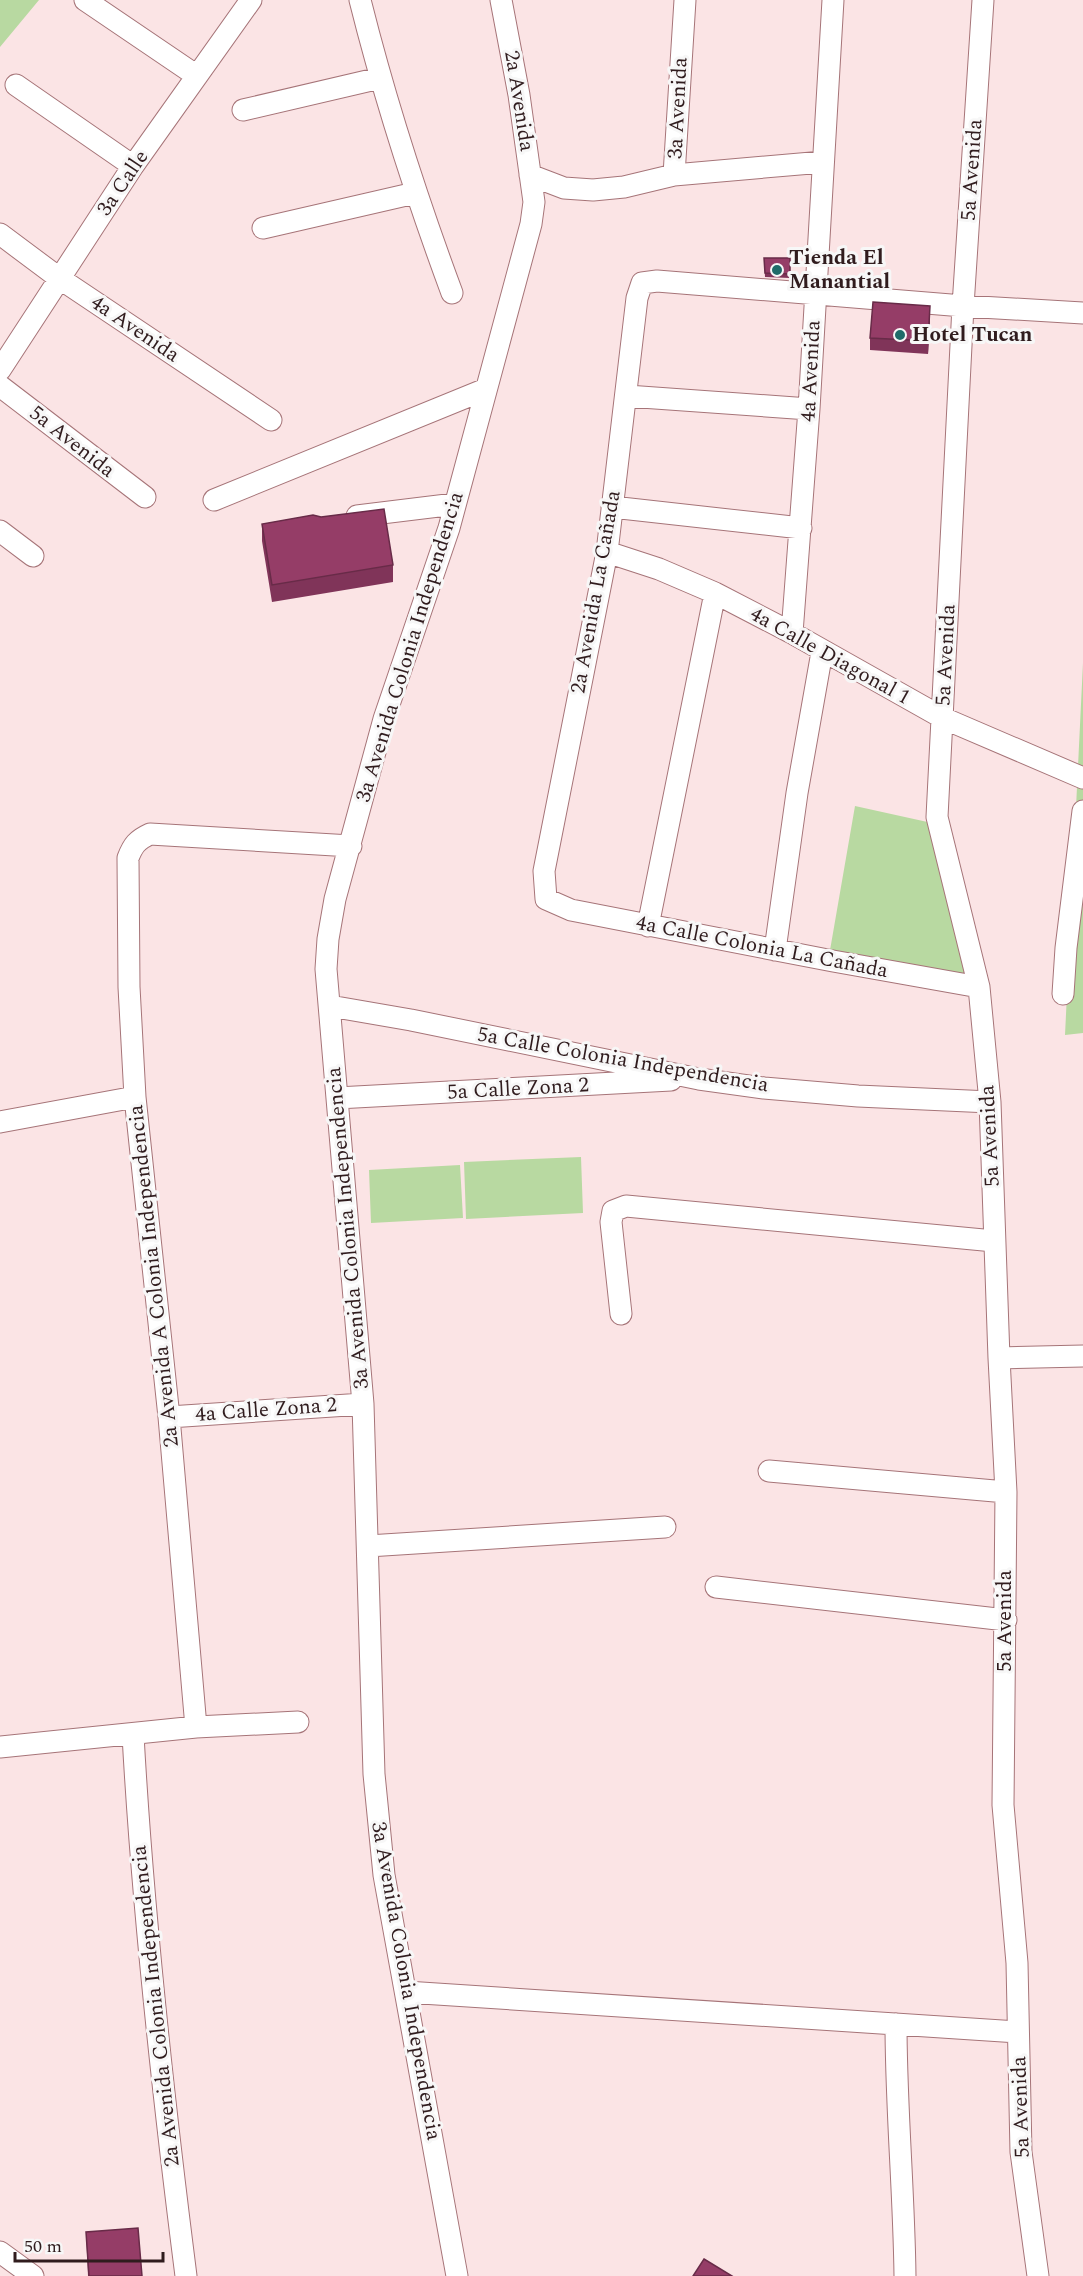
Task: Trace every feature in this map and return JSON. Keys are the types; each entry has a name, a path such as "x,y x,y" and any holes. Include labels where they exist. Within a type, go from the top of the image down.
{"street":[{"path":"84,0 197,76"},
{"name":"3a Calle","path":"0,370 133,166 251,0"},
{"path":"360,0 380,78 415,193 452,293"},
{"name":"2a Avenida","path":"501,0 519,95 534,202"},
{"name":"3a Avenida","path":"530,175 564,188 592,190 624,187 674,175 685,0"},
{"name":"4a Avenida","path":"792,633 809,409 833,0"},
{"name":"5a Avenida","path":"983,0 963,306 937,817 979,987 990,1102 1006,1492 1003,1805 1017,1963 1021,2152 1038,2276"},
{"path":"243,110 380,78"},
{"path":"16,85 133,166"},
{"path":"674,175 824,162"},
{"path":"263,228 415,193"},
{"name":"3a Avenida Colonia Independencia","path":"457,2276 384,1875 374,1774 363,1404 326,969 328,939 335,899 384,719 455,504 531,224 534,202"},
{"name":"4a Avenida","path":"0,234 59,278 271,420"},
{"name":"2a Avenida La Cañada","path":"546,899 544,871 607,552 637,298 642,283 657,281 815,294"},
{"path":"815,294 1083,313"},
{"name":"5a Avenida","path":"0,386 145,497"},
{"path":"214,500 486,389"},
{"path":"627,396 809,409"},
{"path":"342,518 455,504"},
{"path":"612,507 801,528"},
{"path":"0,531 33,556"},
{"name":"4a Calle Diagonal 1","path":"607,552 659,569 715,593 792,633 822,652 943,718 1083,778"},
{"path":"648,926 715,593"},
{"path":"775,950 797,793 822,652"},
{"path":"1064,994 1074,948 1083,811"},
{"name":"2a Avenida A Colonia Independencia","path":"196,1727 169,1417 135,1097 129,987 128,858 132,846 139,839 150,834 351,846"},
{"name":"4a Calle Colonia La Cañada","path":"546,899 571,910 648,926 979,987"},
{"name":"5a Calle Colonia Independencia","path":"330,1006 411,1020 699,1079 764,1088 858,1096 990,1102"},
{"name":"5a Calle Zona 2","path":"336,1098 699,1079"},
{"path":"0,1122 135,1097"},
{"path":"621,1314 611,1222 613,1211 626,1206 994,1241"},
{"path":"999,1358 1083,1356"},
{"name":"4a Calle Zona 2","path":"169,1417 363,1404"},
{"path":"769,1470 1006,1492"},
{"path":"368,1546 665,1527"},
{"path":"716,1587 1006,1620"},
{"path":"0,1747 196,1727 297,1722"},
{"name":"2a Avenida Colonia Independencia","path":"133,1735 140,1858 163,2092 186,2276"},
{"path":"406,1992 1018,2032"},
{"path":"896,2024 896,2092 904,2222 904,2276"},
{"path":"0,2252 33,2276"}],"green space":[{"path":"0,0 39,0 0,47"},
{"path":"1083,663 1083,1033 1065,1035"},
{"path":"855,806 932,823 977,983 829,956"},
{"path":"581,1157 583,1213 466,1219 464,1162"},
{"path":"460,1165 463,1218 371,1223 369,1170"}],"building":[{"name":"Tienda El Manantial","path":"764,258 790,258 790,274 765,273"},
{"name":"Hotel Tucan","path":"873,302 930,306 928,341 870,338"},
{"path":"384,509 393,565 272,585 262,524 313,515 321,517"},
{"path":"138,2228 142,2276 89,2276 86,2232"},
{"path":"704,2259 732,2276 693,2276"}],"place":[{"name":"Tienda El Manantial","path":"777,270"},
{"name":"Hotel Tucan","path":"900,335"}]}
